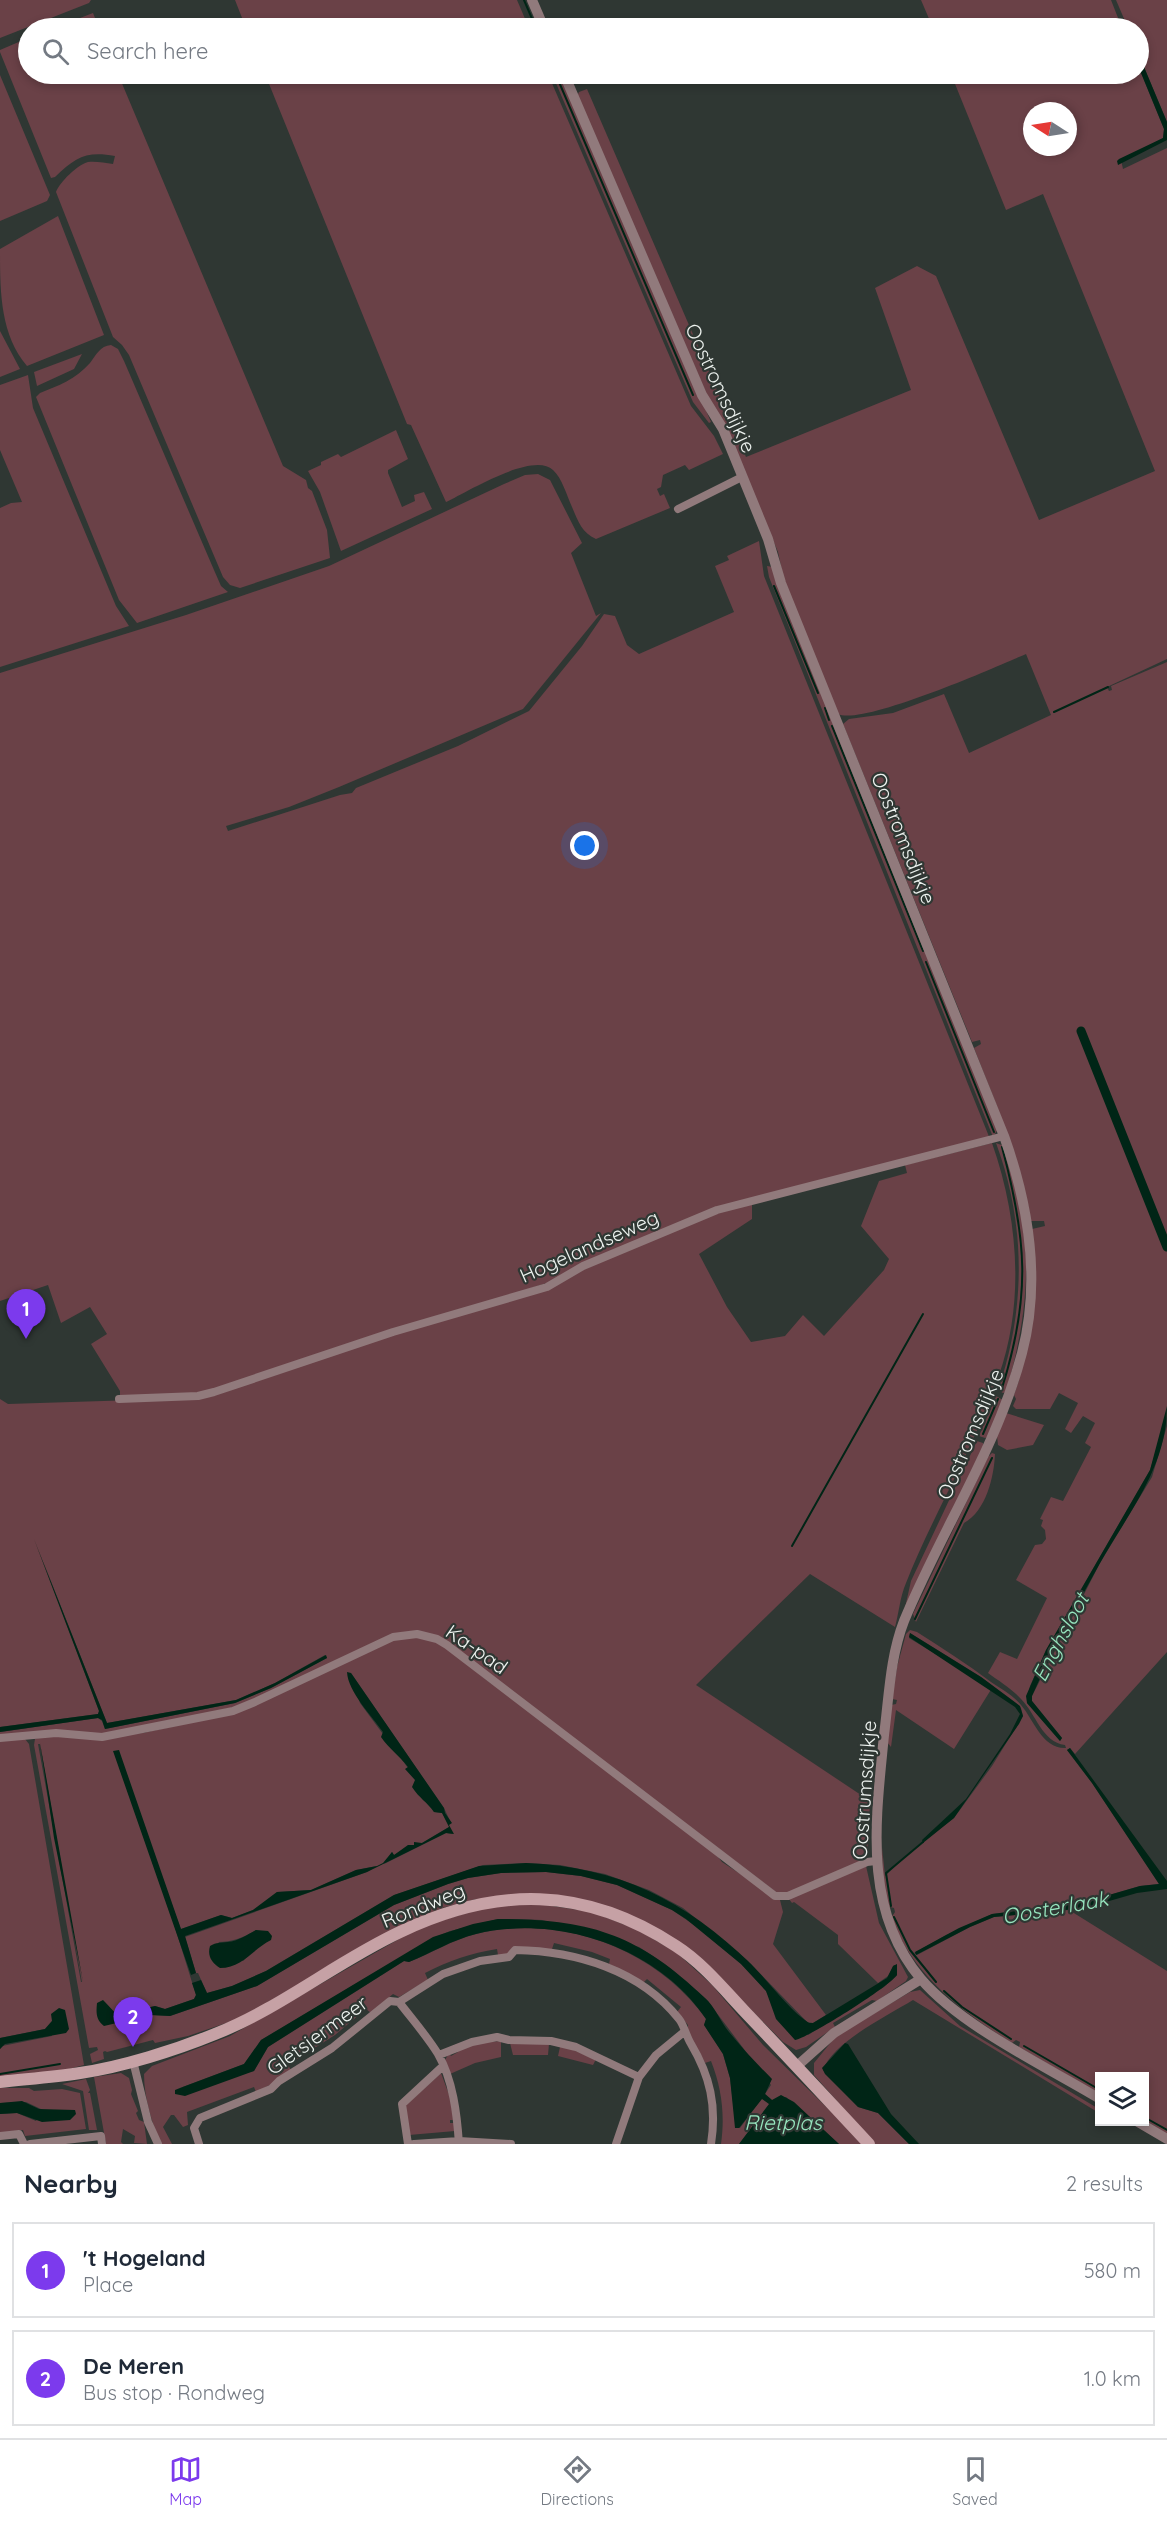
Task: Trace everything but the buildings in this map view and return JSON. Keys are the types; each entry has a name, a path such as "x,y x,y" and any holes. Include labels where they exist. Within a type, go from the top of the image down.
{"main road":[{"name":"Rondweg","path":"0,2082 82,2073 133,2061 215,2034 273,2007 398,1932 455,1909 481,1903 525,1899 593,1907 632,1922 669,1942 715,1980 870,2144"}],"street":[{"path":"532,0 540,18"},
{"name":"Oostromsdijkje","path":"568,84 702,395 723,429 768,539 781,583 1004,1136 1016,1169 1029,1227 1031,1298 1023,1351 1001,1417 901,1630"},
{"path":"678,509 742,477"},
{"name":"Hogelandseweg","path":"119,1399 198,1396 214,1392 393,1332 547,1287 583,1266 717,1210 1004,1136"},
{"name":"Oostrumsdijkje","path":"901,1630 893,1660 877,1810 876,1861 879,1888 888,1921 899,1946 921,1979 940,1997 978,2027 1095,2096"},
{"name":"Ka-pad","path":"0,1738 56,1733 102,1737 233,1711 386,1639 417,1634 437,1639 447,1645 775,1896 788,1896 867,1862 876,1861"},
{"name":"Gletsjermeer","path":"199,2144 194,2128 200,2118 271,2089 279,2081 332,2048 390,2001 399,2002 435,1978 459,1968 480,1961 509,1957 515,1950 539,1951 586,1959 631,1979 670,2009 681,2021 684,2032 704,2066 711,2086 714,2112 711,2144"},
{"path":"797,2066 834,2032 921,1979"},
{"path":"399,2002 438,2055 443,2066 455,2106 459,2142"},
{"path":"616,2144 639,2077 656,2055 684,2032"},
{"path":"438,2055 472,2042 497,2037 509,2040 551,2041 584,2050 639,2077"},
{"path":"133,2061 148,2122 158,2144"},
{"path":"408,2144 402,2104 443,2066"},
{"path":"148,2122 149,2144"},
{"path":"1146,2126 1167,2139"},
{"path":"0,2136 19,2134 24,2144"},
{"path":"30,2144 101,2136 102,2144"},
{"path":"414,2144 459,2142 511,2144"}],"shaded area":[{"path":"0,0 91,0 89,3 51,18 18,18 18,31 0,38"},
{"path":"235,0 517,0 525,18 242,18"},
{"path":"921,0 1111,0 1118,18 929,18"},
{"path":"1116,0 1167,0 1167,122 1149,79 1149,18 1124,18"},
{"path":"93,13 95,18 80,18"},
{"path":"18,42 18,84 122,84 283,466 306,480 308,488 312,491 327,530 330,558 240,588 230,585 223,577 129,355 113,337 56,192 74,170 88,162 113,164 115,156 96,154 82,157 51,178 0,50"},
{"path":"0,75 50,195 47,201 0,221"},
{"path":"269,84 552,84 691,406 714,436 723,454 689,470 685,465 663,475 661,487 657,489 660,496 664,494 670,508 596,539 581,526 556,473 544,466 516,469 484,482 446,502 411,425 407,424"},
{"path":"556,84 564,84 711,422 709,423 693,402"},
{"path":"955,84 1146,84 1164,129 1163,138 1121,160 1123,169 1167,148 1167,659 1107,687 1109,691 1112,690 1111,686 1167,662 1167,1415 1150,1470 1046,1650 1030,1686 1027,1703 1060,1741 1062,1738 1032,1701 1032,1696 1100,1563 1152,1477 1167,1426 1167,1652 1075,1754 1070,1748 1067,1750 1092,1783 1159,1884 1140,1886 1085,1902 992,1914 914,1953 917,1955 994,1917 1069,1910 1167,1971 1167,2134 1149,2123 1149,2072 1095,2072 1095,2092 1019,2047 1020,2042 1016,2040 1012,2043 957,2005 912,1958 891,1918 895,1912 894,1908 887,1906 883,1889 882,1847 885,1876 916,1847 954,1818 992,1766 1023,1716 1021,1708 1016,1703 981,1677 910,1633 909,1638 992,1688 954,1749 896,1710 891,1747 887,1742 891,1705 896,1704 897,1700 892,1699 897,1667 906,1634 910,1630 917,1632 964,1662 1011,1695 1026,1711 1045,1739 1058,1747 1066,1748 1065,1745 1057,1743 1045,1733 1017,1695 988,1673 1000,1652 1017,1659 1047,1598 1016,1580 1035,1545 1042,1544 1046,1539 1045,1530 1041,1526 1043,1520 1040,1519 1051,1497 1063,1501 1091,1447 1085,1443 1095,1423 1083,1416 1071,1433 1065,1429 1078,1403 1059,1393 1050,1409 1016,1409 1013,1406 1019,1380 1032,1229 1045,1226 1044,1221 1031,1221 1014,1154 974,1048 981,1044 980,1040 972,1042 843,724 849,719 893,713 944,694 969,753 1051,715 1026,654 900,704 873,712 838,714 784,580 778,552 733,444 707,395 577,96 579,92 587,89 746,457 911,390 875,288 917,266 936,276 1039,520 1155,471 1043,194 1006,210"},
{"path":"58,216 104,335 27,366 11,340 3,311 0,249"},
{"path":"0,331 20,369 0,377"},
{"path":"111,345 118,349 124,361 221,586 228,592 137,623 119,600 36,397 73,378 85,369 101,349"},
{"path":"82,354 74,369 37,386 34,372"},
{"path":"28,375 33,408 116,606 129,626 0,667 0,508 11,503 22,502 0,450 0,385"},
{"path":"396,430 408,459 388,470 388,473 402,507 415,501 414,495 424,492 432,509 341,551 320,492 308,471 338,454 341,457"},
{"path":"538,474 550,480 582,543 571,553 596,616 601,613 523,709 289,807 226,826 228,831 352,793 356,788 458,746 529,711 582,646 604,614 615,616 627,645 639,654 734,612 715,566 729,560 727,556 759,541 764,576 990,1139 716,1208 558,1280 198,1394 120,1397 120,1391 91,1344 107,1334 90,1307 61,1323 48,1285 0,1301 0,673 186,615 329,566 504,484 525,475"},
{"path":"767,566 773,567 998,1129 993,1137 769,577"},
{"path":"992,1143 1008,1200 1012,1229 1015,1259 1013,1318 999,1375 989,1402 906,1583 895,1627 810,1574 696,1685 870,1801 867,1859 788,1893 777,1893 448,1643 410,1631 244,1705 101,1735 0,1736 0,1732 98,1718 105,1729 235,1703 271,1688 327,1658 325,1655 275,1683 236,1700 107,1723 43,1561 99,1711 98,1714 0,1727 0,1399 8,1404 198,1398 574,1274 692,1221 752,1203 752,1219 699,1254 727,1307 751,1342 785,1336 803,1315 824,1336 884,1270 889,1259 861,1226 879,1181 907,1173 905,1165"},
{"path":"996,1143 1004,1146 1014,1180 1026,1249 1022,1320 1013,1368 1006,1392 1003,1393 998,1390 1014,1329 1019,1266 1013,1204"},
{"path":"996,1396 1003,1400 988,1437 979,1436"},
{"path":"1006,1413 1044,1425 1033,1445 1007,1450 998,1445 997,1436"},
{"path":"977,1441 983,1443 983,1447 902,1621 911,1581"},
{"path":"992,1453 995,1454 993,1473 983,1502 972,1518 964,1523 916,1622 913,1614 988,1457"},
{"path":"408,1636 430,1640 445,1647 715,1853 722,1862 780,1900 783,1912 773,1944 826,2015 813,2023 807,2022 747,1960 683,1908 649,1890 605,1874 560,1865 526,1863 483,1865 394,1895 266,1971 232,1986 207,1993 196,1973 185,1937 367,1872 377,1866 356,1870 311,1890 277,1892 253,1910 232,1918 221,1915 181,1929 114,1752 172,1918 196,1995 194,1999 165,2009 155,2006 117,2015 103,2000 120,2023 151,2015 170,2016 257,1986 394,1905 468,1878 501,1873 546,1872 581,1876 617,1885 672,1910 697,1927 741,1964 766,1991 771,2001 808,2035 884,1987 897,1975 897,1965 894,1965 888,1976 878,1983 838,1944 838,1935 789,1899 866,1866 879,1923 908,1977 906,1981 877,2001 872,2000 833,2023 835,2027 806,2047 796,2050 783,2042 712,1970 610,1908 476,1899 442,1908 406,1924 238,2019 188,2036 155,2043 153,2040 105,2051 103,2052 104,2059 92,2063 90,2054 98,2050 97,2047 89,2048 34,1745 35,1739 143,1733 231,1713 387,1641","holes":["351,1673 444,1808 451,1823 449,1824 442,1813 434,1812 412,1774 406,1769 408,1768 360,1703","38,1744 40,1744 81,1982","449,1827 453,1834 446,1833 384,1864 392,1852 394,1855 422,1843","256,1930 270,1940 257,1947 243,1961 218,1942 242,1937"]},
{"path":"25,1739 29,1744 84,2065 54,2073 0,2079 0,2049 2,2046 52,2036 52,2021 45,2029 0,2038 0,1741"},
{"path":"532,1903 592,1912 638,1930 677,1953 712,1985 763,2045 864,2144 839,2144 786,2097 772,2100 765,2094 771,2085 707,2000 665,1964 639,1947 542,1920 498,1919 450,1931 433,1938 261,2040 244,2064 180,2088 254,2071 268,2047 404,1961 409,1962 476,1934 508,1929 541,1929 573,1933 604,1942 634,1956 661,1973 685,1994 706,2019 704,2025 723,2054 730,2078 736,2128 740,2128 762,2098 770,2104 739,2144 721,2144 723,2123 718,2082 711,2061 705,2063 688,2032 688,2025 677,2012 681,2007 647,1979 643,1983 609,1964 610,1959 554,1943 552,1949 505,1955 498,1955 497,1949 478,1953 451,1961 425,1973 428,1980 399,1997 393,1994 371,2013 366,2009 335,2035 288,2065 291,2070 274,2083 256,2092 254,2087 187,2112 188,2125 183,2127 174,2115 171,2115 163,2127 172,2144 160,2144 149,2110 144,2083 144,2074 152,2066 230,2036 420,1927 490,1906"},
{"path":"920,1990 960,2026 1095,2107 1095,2111 913,2000 849,2040 829,2060 823,2070 858,2107 878,2113 909,2144 875,2144 814,2075 814,2063 836,2036 910,1992"},
{"path":"501,2041 501,2057 475,2063 450,2074 445,2060 449,2053 451,2056 458,2052 457,2050 478,2043"},
{"path":"510,2043 549,2044 548,2055 513,2055"},
{"path":"563,2046 596,2059 593,2065 558,2056 560,2047"},
{"path":"121,2073 129,2078 131,2094 138,2111 136,2113 139,2120 144,2122 147,2144 134,2143 135,2136 123,2129 121,2142 123,2144 106,2144 94,2077"},
{"path":"441,2073 451,2100 454,2120 450,2120 450,2123 455,2123 455,2131 409,2135 405,2106"},
{"path":"86,2079 97,2130 89,2130 83,2091 62,2084"},
{"path":"0,2088 29,2088 34,2091 62,2089 80,2093 86,2129 25,2136 23,2130 0,2133 0,2114 17,2113 36,2121 43,2110 26,2102 0,2103"}],"water":[{"path":"1149,79 1167,122 1167,140 1118,165 1119,159 1163,138 1164,129 1146,84 1149,84"},
{"name":"Enghsloot","path":"1167,1406 1165,1428 1153,1470 1073,1613 1032,1696 1032,1701 1062,1738 1060,1741 1027,1703 1026,1696 1046,1650 1150,1470"},
{"path":"34,1539 107,1723 236,1700 275,1683 326,1655 327,1658 271,1688 235,1703 105,1729 102,1720 98,1718 0,1732 0,1727 98,1714 99,1711"},
{"path":"910,1633 981,1677 1020,1706 1023,1716 954,1818 923,1843 922,1840 966,1799 1010,1734 1020,1714 1015,1707 909,1637"},
{"path":"347,1672 351,1673 444,1808 452,1823 449,1825 454,1834 446,1833 367,1872 185,1936 196,1973 191,1975 113,1751 119,1750 181,1929 221,1915 232,1918 253,1910 277,1892 311,1890 356,1870 377,1866 383,1863 392,1852 394,1855 408,1845 414,1845 414,1842 422,1843 449,1827 442,1813 434,1812 412,1787 415,1780 405,1769 408,1767 381,1737 383,1732 356,1696 348,1680"},
{"path":"40,1743 83,1982 54,1838"},
{"name":"Oosterlaak","path":"1070,1748 1167,1881 1167,1889 1137,1893 1085,1908 994,1917 916,1955 915,1952 959,1928 992,1914 1085,1902 1140,1886 1159,1884 1092,1783 1067,1750"},
{"path":"526,1863 591,1871 649,1891 675,1905 726,1941 751,1964 794,2011 809,2023 813,2023 887,1978 893,1966 897,1964 897,1975 880,1990 848,2011 795,2040 776,2019 766,1991 741,1964 672,1910 617,1885 581,1876 546,1872 501,1873 468,1878 394,1905 257,1986 170,2016 151,2015 104,2026 98,2019 97,2003 103,2000 117,2015 155,2006 165,2009 194,1999 196,1995 192,1983 201,1980 207,1993 232,1986 266,1971 394,1895 479,1866"},
{"name":"Rietplas","path":"498,1919 559,1922 586,1927 610,1934 657,1959 681,1976 709,2002 729,2032 772,2079 765,2094 772,2100 781,2095 794,2102 839,2144 739,2144 769,2104 762,2099 739,2128 735,2128 730,2078 723,2054 704,2025 706,2019 686,1994 662,1973 604,1942 572,1933 540,1929 507,1929 476,1934 409,1962 404,1961 268,2047 254,2071 185,2096 175,2094 175,2090 244,2064 261,2040 433,1937 473,1924"},
{"path":"256,1930 268,1931 272,1936 271,1940 235,1965 220,1968 213,1961 209,1953 210,1946 242,1938"},
{"path":"59,2008 65,2010 69,2029 66,2033 5,2044 0,2049 0,2038 45,2029 52,2021 51,2014"},
{"path":"845,2043 848,2044 891,2114 919,2144 909,2144 878,2113 858,2107 825,2074 822,2068"},
{"path":"22,2101 39,2109 75,2110 76,2114 70,2120 42,2122 17,2113 0,2114 0,2103"}],"waterway":[{"path":"524,0 532,18"},
{"path":"560,84 693,395"},
{"path":"774,586 818,693"},
{"path":"1054,712 1108,687"},
{"path":"825,708 829,720"},
{"path":"832,726 923,951"},
{"path":"926,962 994,1132"},
{"path":"1081,1031 1167,1247"},
{"path":"1002,1147 1017,1211 1022,1268 1018,1325 1002,1388"},
{"path":"792,1546 923,1314"},
{"path":"983,1434 998,1399"},
{"path":"915,1619 992,1458"},
{"path":"891,1906 886,1873 923,1842"},
{"path":"894,1917 910,1950 936,1982"},
{"path":"944,1991 962,2007 1011,2039"},
{"path":"1024,2046 1095,2087"},
{"path":"0,2074 60,2064"},
{"path":"1149,2120 1167,2130"}],"place":[{"name":"'t Hogeland","path":"26,1339"},
{"name":"De Meren","path":"133,2047"}]}
